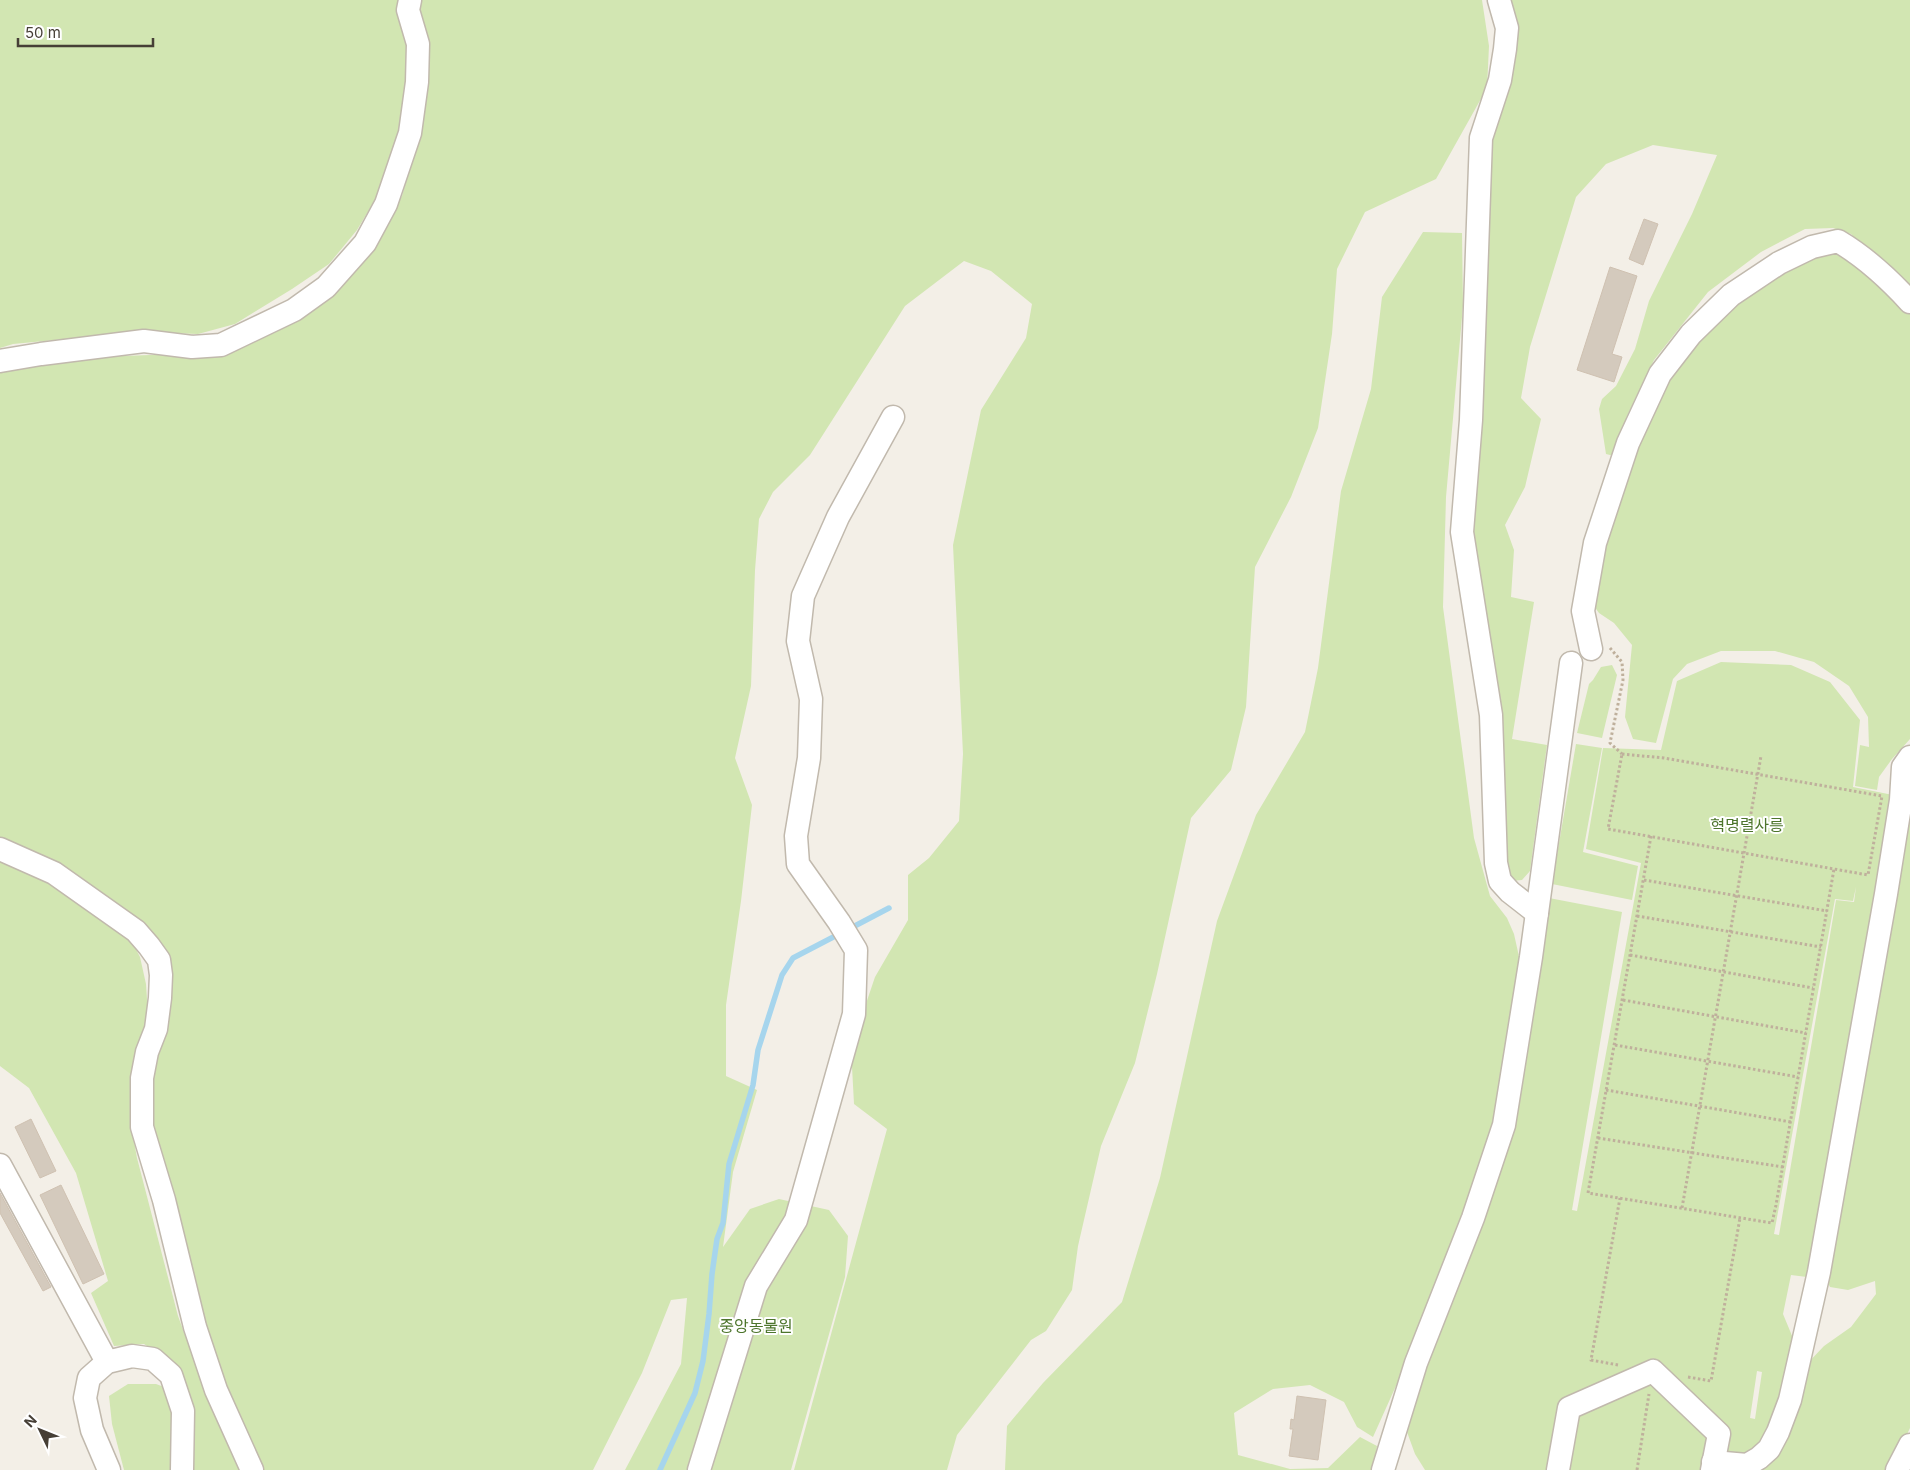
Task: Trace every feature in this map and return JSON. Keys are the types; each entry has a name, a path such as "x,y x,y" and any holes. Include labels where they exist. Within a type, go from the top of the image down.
{"street":[{"path":"0,362 41,354 144,341 192,347 221,344 294,310 326,287 365,243 386,204 410,133 417,82 418,44 408,10 410,0"},
{"path":"1499,0 1507,28 1500,80 1481,138 1471,420 1462,532 1491,715 1496,863 1500,881 1510,892 1537,913"},
{"path":"1591,649 1583,611 1595,543 1628,443 1660,374 1691,334 1731,295 1779,263 1812,247 1838,241 1850,248 1894,285 1910,302"},
{"path":"699,1470 756,1286 796,1220 854,1014 856,950 845,931 798,864 796,836 809,758 811,699 798,641 803,596 838,518 893,417"},
{"path":"1383,1470 1416,1363 1473,1218 1504,1125 1537,913 1571,663"},
{"path":"1558,1470 1569,1408 1653,1371 1719,1434 1713,1466 1746,1465 1759,1458 1769,1449 1778,1432 1790,1400 1819,1272 1886,894 1900,800 1903,766 1910,757"},
{"path":"0,850 54,873 136,931 159,960 162,975 156,1029 147,1052 142,1078 142,1127 164,1200 195,1327 216,1390 252,1470"},
{"path":"0,1165 107,1362"},
{"path":"109,1470 92,1430 84,1398 89,1378 107,1362 132,1356 153,1359 171,1375 183,1411 182,1470"},
{"path":"1898,1470 1910,1445"}],"path":[{"path":"1591,649 1611,648 1622,662 1623,680 1610,742 1622,754 1664,758 1882,796 1868,875 1608,828 1622,754"},
{"path":"1682,1208 1761,756"},
{"path":"1651,836 1588,1193 1772,1223 1834,869"},
{"path":"1644,880 1827,911"},
{"path":"1638,916 1820,947"},
{"path":"1630,955 1813,988"},
{"path":"1623,1000 1806,1034"},
{"path":"1615,1045 1798,1077"},
{"path":"1606,1090 1790,1122"},
{"path":"1598,1138 1783,1167"},
{"path":"1600,1309 1620,1198"},
{"path":"1720,1330 1740,1218"},
{"path":"1637,1470 1645,1421"}],"green space":[{"path":"0,0 403,0 401,15 406,45 406,88 402,134 385,183 357,230 329,264 235,324 198,334 139,332 13,344 0,348"},
{"name":"중앙동물원","path":"419,0 1482,0 1489,46 1487,88 1436,179 1365,212 1337,269 1332,334 1318,428 1291,497 1255,567 1246,707 1231,770 1191,818 1157,974 1135,1063 1101,1146 1078,1246 1072,1290 1046,1331 1031,1340 957,1435 947,1470 794,1470 887,1129 854,1104 851,1048 875,977 908,920 908,875 929,858 959,821 963,754 953,545 981,410 1026,338 1032,304 991,271 964,261 905,306 810,455 773,492 759,519 755,570 751,686 735,758 752,805 726,1005 726,1076 757,1090 733,1172 723,1247 750,1209 779,1199 829,1210 848,1236 845,1277 791,1470 625,1470 681,1364 687,1298 671,1300 642,1373 593,1470 262,1470 222,1387 148,1117 155,936 145,924 63,868 0,841 0,368 68,358 205,353 364,257 402,196 416,145 424,38"},
{"path":"1509,0 1910,0 1910,292 1851,234 1833,228 1805,229 1761,252 1708,292 1654,360 1627,416 1614,456 1606,454 1599,409 1602,399 1616,386 1635,349 1649,301 1692,214 1717,155 1653,145 1606,164 1576,197 1530,347 1521,398 1541,419 1525,487 1505,525 1514,550 1511,597 1534,602 1512,739 1547,745 1530,871 1522,880 1511,881 1504,868 1470,540 1489,226 1487,151"},
{"path":"1423,232 1462,233 1463,306 1446,497 1443,607 1474,838 1490,896 1507,918 1514,934 1520,961 1494,1120 1466,1218 1404,1368 1373,1437 1357,1427 1344,1402 1310,1385 1273,1389 1234,1413 1238,1455 1290,1469 1328,1468 1360,1437 1377,1446 1373,1470 1005,1470 1007,1426 1043,1383 1122,1302 1160,1178 1217,921 1256,815 1305,732 1318,668 1341,491 1371,389 1382,297"},
{"path":"1839,250 1889,291 1910,313 1910,739 1879,777 1877,790 1855,786 1860,745 1869,747 1868,717 1849,686 1814,662 1775,651 1721,651 1687,664 1673,679 1656,743 1633,739 1625,717 1632,645 1614,623 1599,613 1591,602 1601,549 1664,378 1736,299 1786,266"},
{"name":"혁명렬사릉","path":"1721,662 1791,665 1830,682 1860,720 1853,787 1893,795 1807,1277 1791,1275 1783,1314 1795,1343 1782,1416 1741,1470 1425,1470 1415,1454 1407,1432 1409,1412 1477,1223 1549,898 1622,912 1572,1210 1577,1211 1641,863 1586,849 1603,748 1661,750 1677,681","holes":["1856,887 1854,902 1836,900 1779,1235 1774,1234 1835,899 1853,901","1757,1371 1762,1372 1755,1419 1750,1418"]},
{"path":"1612,665 1617,675 1602,738 1577,733 1589,684 1601,667"},
{"path":"1576,744 1602,748 1583,852 1638,866 1632,900 1552,884"},
{"path":"1910,807 1910,1428 1890,1470 1749,1470 1805,1366 1824,1346 1851,1327 1876,1294 1875,1281 1848,1290 1830,1287 1823,1273 1861,1067 1904,858"},
{"path":"0,860 51,878 131,940 140,957 146,984 148,1014 136,1055 130,1119 137,1158 178,1316 211,1406 242,1470 191,1470 170,1361 144,1344 114,1346 91,1293 108,1281 76,1173 29,1088 0,1066"},
{"path":"128,1384 156,1384 167,1388 173,1405 170,1470 124,1470 112,1424 109,1396"}],"building":[{"path":"1644,219 1658,224 1643,265 1629,259"},
{"path":"1610,267 1637,276 1612,354 1622,357 1614,382 1577,370"},
{"path":"31,1119 56,1171 40,1178 15,1127"},
{"path":"61,1185 104,1274 83,1284 40,1195"},
{"path":"0,1193 51,1287 43,1291 0,1213"},
{"path":"1297,1396 1326,1400 1318,1460 1289,1456 1293,1429 1290,1429 1291,1419 1294,1420"}],"waterway":[{"path":"849,929 889,908"},
{"path":"660,1470 695,1393 703,1361 712,1274 717,1239 723,1223 729,1164 753,1085 758,1050 782,975 793,958 841,933"}]}
